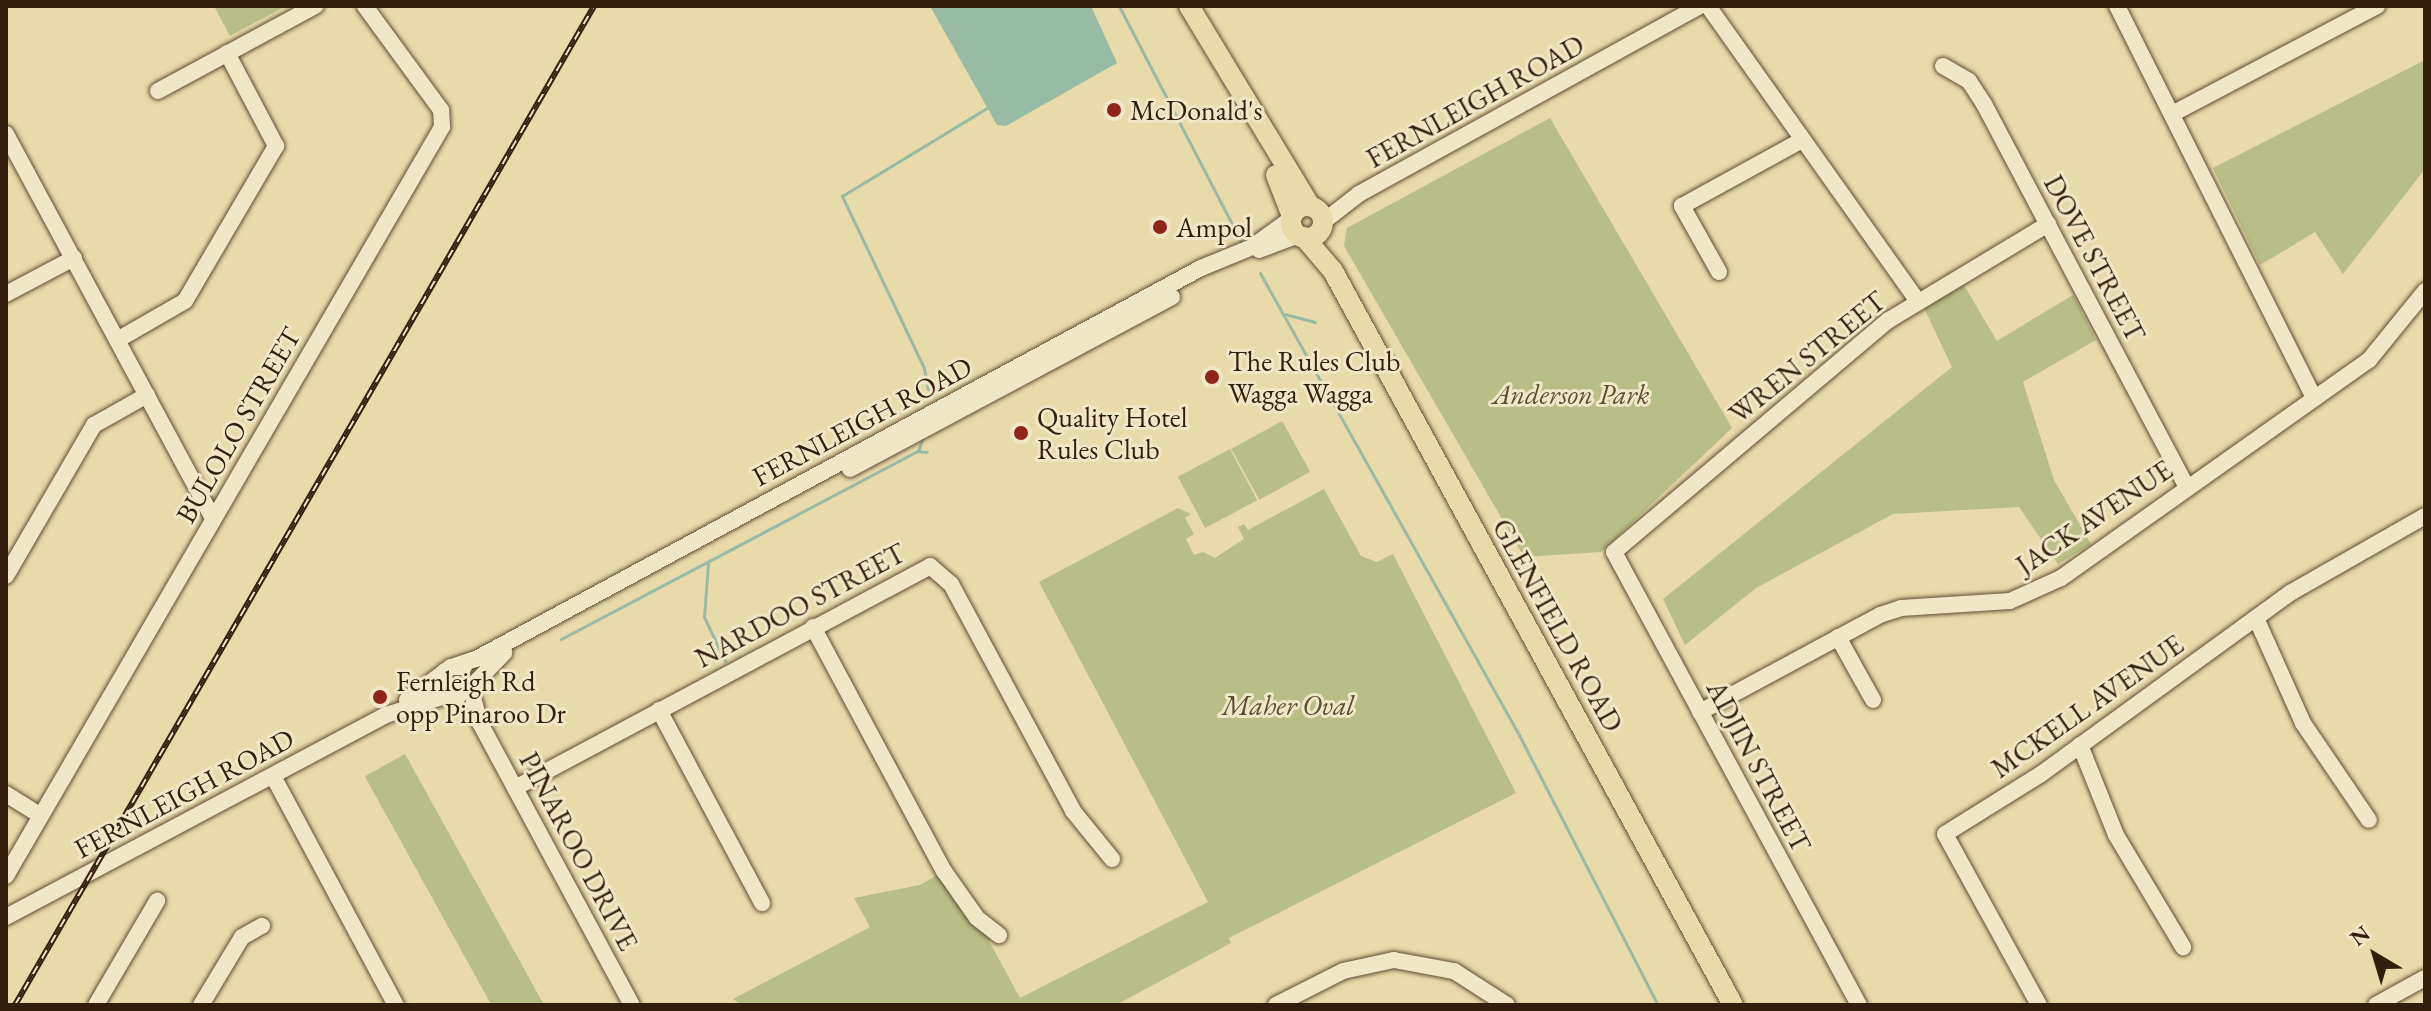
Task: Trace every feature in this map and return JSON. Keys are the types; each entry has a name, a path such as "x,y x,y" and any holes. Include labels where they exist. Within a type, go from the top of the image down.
{"main road":[{"name":"GLENFIELD ROAD","path":"1194,15 1733,1005"}],"street":[{"path":"158,91 315,6"},
{"name":"BULOLO STREET","path":"6,876 442,127 441,110 365,6"},
{"name":"FERNLEIGH ROAD","path":"6,917 386,715 450,669 486,654 1201,268 1252,247 1359,194 1700,6"},
{"path":"1708,6 1800,141 1918,301"},
{"path":"2117,6 2314,398"},
{"path":"2172,114 2377,6"},
{"path":"119,339 185,301 276,146 227,53"},
{"name":"DOVE STREET","path":"1943,66 1961,74 1977,92 2187,487"},
{"path":"6,134 119,339 213,519"},
{"path":"1719,272 1682,206 1800,141"},
{"name":"FERNLEIGH ROAD","path":"386,715 472,688 492,662 521,643 1265,247 1307,221"},
{"name":"WREN STREET","path":"1614,552 1868,336 1918,301 2048,224"},
{"path":"6,294 74,258"},
{"name":"JACK AVENUE","path":"1700,712 1838,637 1901,608 1987,605 2036,592 2369,360 2425,291"},
{"path":"6,576 94,425 147,395"},
{"name":"MCKELL AVENUE","path":"2039,1005 1945,834 2080,745 2324,571 2425,516"},
{"name":"ADJIN STREET","path":"1614,552 1859,1005"},
{"name":"NARDOO STREET","path":"515,788 924,567 941,571 1061,792 1112,859"},
{"path":"2256,618 2303,723 2369,820"},
{"path":"813,627 944,871 977,918 999,935"},
{"path":"1838,637 1873,700"},
{"path":"452,696 441,682 450,669 469,671 472,688"},
{"name":"PINAROO DRIVE","path":"472,688 480,723 632,1005"},
{"name":"PINAROO DRIVE","path":"452,696 480,723"},
{"path":"659,710 762,903"},
{"path":"2080,745 2116,835 2183,947"},
{"path":"273,776 396,1005"},
{"path":"6,794 40,815"},
{"path":"96,1005 157,901"},
{"path":"208,1003 242,937 262,926"},
{"path":"1276,1005 1343,971 1403,960 1454,971 1507,1005"},
{"path":"2376,1005 2425,978"}],"green space":[{"path":"214,6 286,6 230,36"},
{"path":"2425,60 2425,169 2343,274 2315,232 2260,265 2213,168"},
{"name":"Anderson Park","path":"1550,118 1732,428 1601,552 1524,557 1344,246 1347,228"},
{"path":"1962,282 1997,341 2073,295 2096,340 2023,382 2054,480 2091,544 2058,564 2019,507 1893,514 1756,588 1685,645 1663,599 1952,367 1923,306"},
{"path":"1282,421 1310,472 1259,500 1231,449"},
{"path":"1230,449 1257,500 1205,528 1178,477"},
{"name":"Maher Oval","path":"1324,489 1361,556 1377,562 1393,554 1516,793 1229,938 1231,943 1116,1005 742,1005 733,999 870,927 854,898 920,885 944,871 999,935 989,941 1020,998 1208,902 1039,582 1178,508 1191,514 1185,518 1194,534 1186,539 1194,555 1203,552 1215,558 1244,539 1238,527 1244,524 1248,530"},
{"path":"405,754 544,1004 492,1005 365,776"}],"shaded area":[{"path":"930,6 1091,6 1117,63 1006,126 997,125"}],"waterway":[{"path":"1119,6 1243,245"},
{"path":"928,389 924,368 842,196 987,108"},
{"path":"1260,273 1519,735 1658,1005"},
{"path":"1285,314 1315,322"},
{"path":"922,440 918,451 927,452"},
{"path":"561,639 918,451"},
{"path":"708,563 704,617 725,661"}],"railway":[{"path":"15,1005 594,6"}],"place":[{"name":"McDonald's","path":"1114,110"},
{"name":"Ampol","path":"1160,227"},
{"name":"The Rules Club Wagga Wagga","path":"1212,377"},
{"name":"Quality Hotel Rules Club","path":"1021,433"},
{"name":"Fernleigh Rd opp Pinaroo Dr","path":"380,697"}]}
